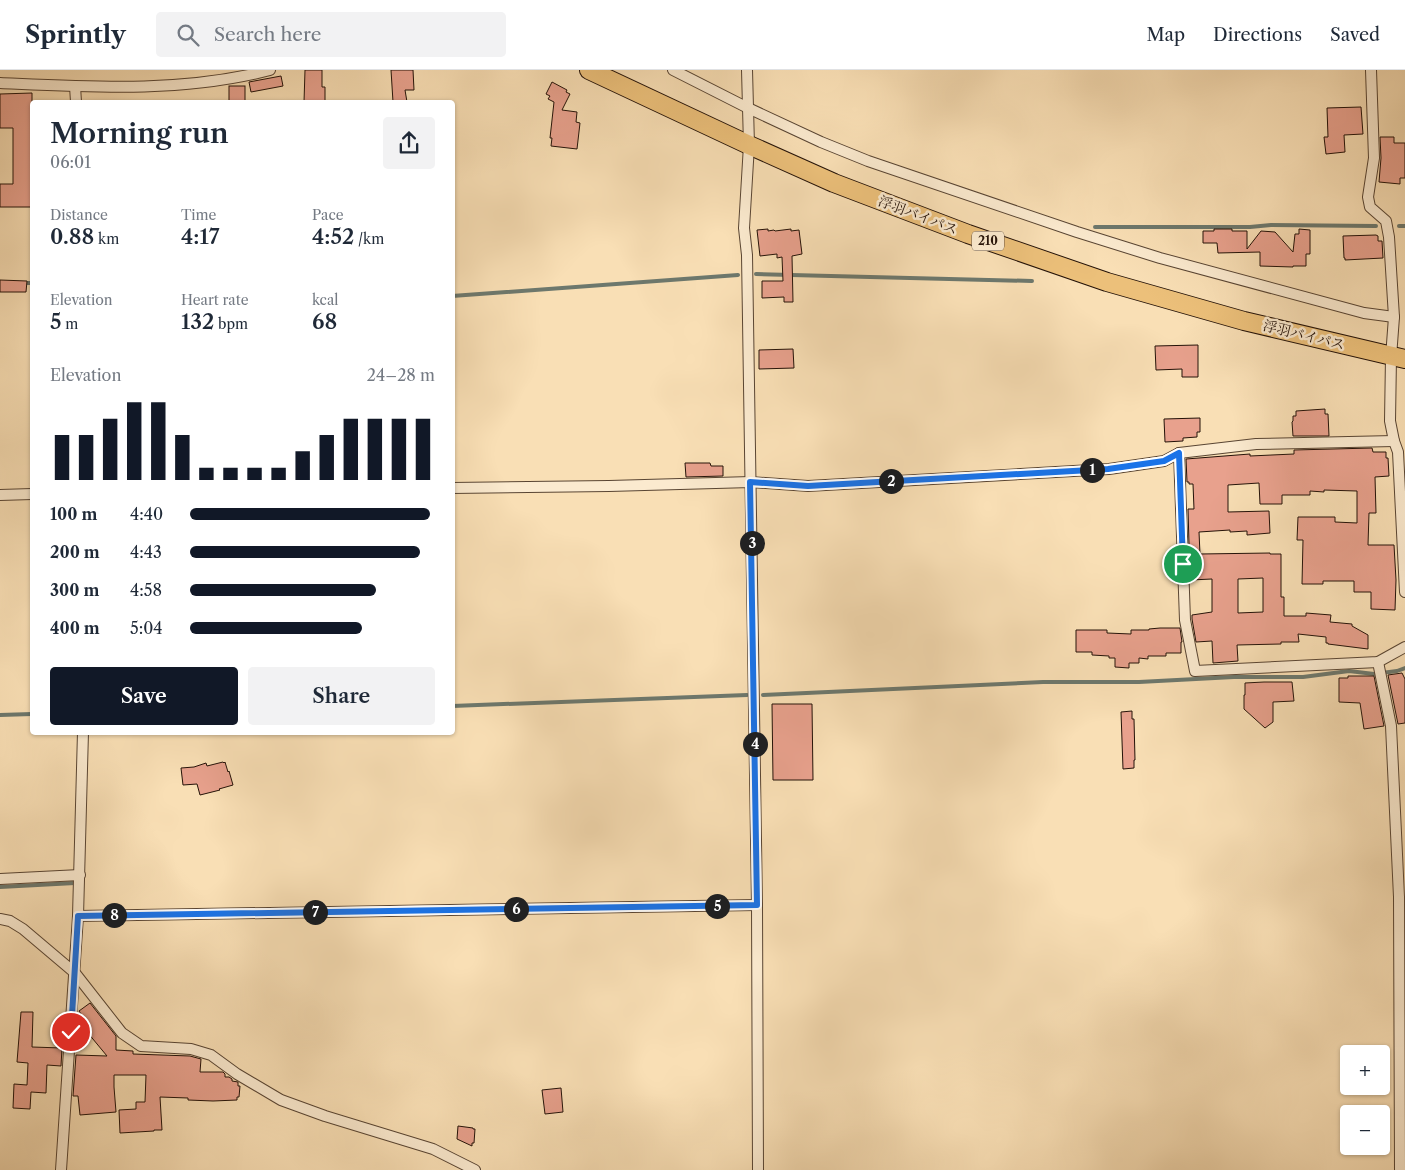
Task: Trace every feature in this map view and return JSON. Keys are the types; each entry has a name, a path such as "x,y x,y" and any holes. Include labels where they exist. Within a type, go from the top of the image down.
{"highway":[{"name":"浮羽バイパス","path":"589,70 834,183 968,234 1107,282 1244,321 1398,358"}],"street":[{"path":"0,84 76,86 189,84 270,70"},
{"path":"673,70 748,108 821,142 868,161 1160,258 1355,310 1394,317"},
{"path":"747,70 749,145 744,228 747,255 757,905 758,1170"},
{"path":"1370,70 1374,158 1368,197 1370,207 1386,221 1389,237 1398,358 1390,421 1394,441 1402,452 1405,592"},
{"path":"76,86 76,100"},
{"path":"455,488 750,482 808,486 1108,469 1164,461 1179,453 1256,444 1394,441"},
{"path":"1179,453 1184,620 1195,671 1379,665 1405,647"},
{"path":"0,496 30,494"},
{"path":"1379,665 1384,684 1390,726 1402,897 1400,1170"},
{"path":"62,1170 76,973 83,735"},
{"path":"0,879 80,875"},
{"path":"78,916 757,905"},
{"path":"0,918 10,921 23,929 76,973 122,1033 141,1046 191,1049 211,1055 237,1074 281,1100 325,1116 433,1149 475,1170"}],"building":[{"path":"305,70 322,70 322,87 325,87 325,100 304,100"},
{"path":"391,70 413,70 414,90 405,90 407,100 393,100"},
{"path":"281,76 283,86 251,92 249,82"},
{"path":"552,82 567,90 566,92 570,94 562,110 577,112 576,122 580,123 577,149 551,146 552,138 550,138 554,102 548,99 550,96 546,94"},
{"path":"229,86 245,86 245,100 229,100"},
{"path":"32,93 32,100 30,100 30,207 0,207 0,184 13,184 13,128 0,128 0,94"},
{"path":"1361,107 1363,134 1344,135 1345,152 1326,154 1324,137 1328,137 1327,108"},
{"path":"1380,137 1394,137 1394,143 1405,143 1405,178 1400,178 1400,184 1379,182"},
{"path":"768,229 768,231 799,230 802,254 792,256 793,302 784,302 784,297 762,298 762,281 783,281 782,257 777,258 777,254 760,256 757,230"},
{"path":"1214,229 1247,231 1247,249 1261,231 1275,232 1293,252 1295,234 1299,234 1299,229 1310,230 1310,254 1306,254 1306,266 1260,266 1260,252 1218,253 1217,243 1203,243 1203,231 1214,231"},
{"path":"1343,236 1378,236 1378,241 1382,241 1383,258 1345,260"},
{"path":"0,280 27,281 26,292 0,292"},
{"path":"1198,345 1198,377 1182,377 1182,369 1156,370 1155,346"},
{"path":"793,349 794,368 759,369 759,350"},
{"path":"1325,409 1325,414 1328,414 1329,436 1293,436 1292,422 1293,416 1296,416 1296,411"},
{"path":"1200,418 1200,432 1197,432 1197,437 1183,438 1183,441 1165,442 1164,419"},
{"path":"1372,448 1373,452 1386,452 1389,476 1375,477 1376,513 1369,513 1368,545 1394,545 1395,610 1371,609 1371,592 1354,592 1354,581 1323,581 1323,584 1302,584 1303,540 1297,540 1298,517 1335,517 1335,522 1357,523 1357,491 1310,491 1310,495 1282,495 1282,504 1260,504 1259,483 1228,485 1228,512 1269,511 1270,533 1247,535 1247,531 1230,532 1230,530 1199,532 1200,554 1281,554 1281,597 1284,597 1284,616 1306,616 1306,613 1331,615 1330,622 1352,624 1352,626 1368,635 1368,649 1328,644 1326,643 1326,637 1298,634 1299,642 1237,645 1238,661 1213,663 1212,641 1196,642 1192,619 1192,615 1212,612 1212,579 1190,580 1188,509 1194,509 1193,484 1187,482 1186,459 1250,454 1250,456 1294,454 1294,450","holes":["1263,578 1263,612 1238,613 1238,579"]},
{"path":"685,463 710,463 711,466 723,466 723,476 686,477"},
{"path":"1180,628 1181,653 1166,653 1166,656 1148,656 1148,659 1139,658 1139,663 1129,663 1129,668 1115,667 1115,658 1109,658 1109,656 1092,655 1092,652 1076,652 1076,630 1107,630 1107,633 1131,634 1131,630"},
{"path":"1402,673 1405,679 1405,723 1398,724 1388,675"},
{"path":"1348,676 1374,676 1384,726 1364,729 1360,703 1339,702 1339,678 1348,678"},
{"path":"1292,682 1294,701 1273,702 1273,722 1265,728 1244,709 1245,683"},
{"path":"772,704 812,704 813,780 773,780"},
{"path":"1132,711 1132,719 1134,719 1134,768 1123,769 1121,712"},
{"path":"225,762 229,771 233,785 200,795 197,784 183,785 181,768 194,767 206,763 207,766"},
{"path":"90,1003 116,1036 116,1050 133,1051 133,1054 190,1056 201,1059 200,1072 223,1072 225,1077 238,1082 238,1086 240,1086 239,1097 237,1097 237,1100 213,1101 160,1097 162,1130 120,1133 119,1110 136,1109 136,1102 145,1102 146,1075 114,1075 116,1112 80,1115 78,1096 73,1096 76,1055 107,1056 78,1021 83,1017 79,1011"},
{"path":"21,1012 33,1012 32,1047 62,1048 61,1066 47,1065 46,1093 31,1092 30,1109 13,1108 14,1084 27,1085 28,1063 17,1062"},
{"path":"561,1088 563,1112 545,1114 542,1090"},
{"path":"458,1126 475,1129 472,1146 457,1139"}],"waterway":[{"path":"1095,227 1376,226"},
{"path":"1399,226 1405,226"},
{"path":"756,274 1032,281"},
{"path":"455,296 738,275"},
{"path":"22,283 30,283"},
{"path":"763,695 1043,682 1139,682 1234,677 1303,677 1349,671 1374,674 1405,668"},
{"path":"455,706 747,695"},
{"path":"0,715 30,714"},
{"path":"0,887 75,883"}],"route":[{"path":"71,1032 78,916 757,905 755,688 750,482 808,486 1108,469 1164,461 1179,453 1183,564"}]}
